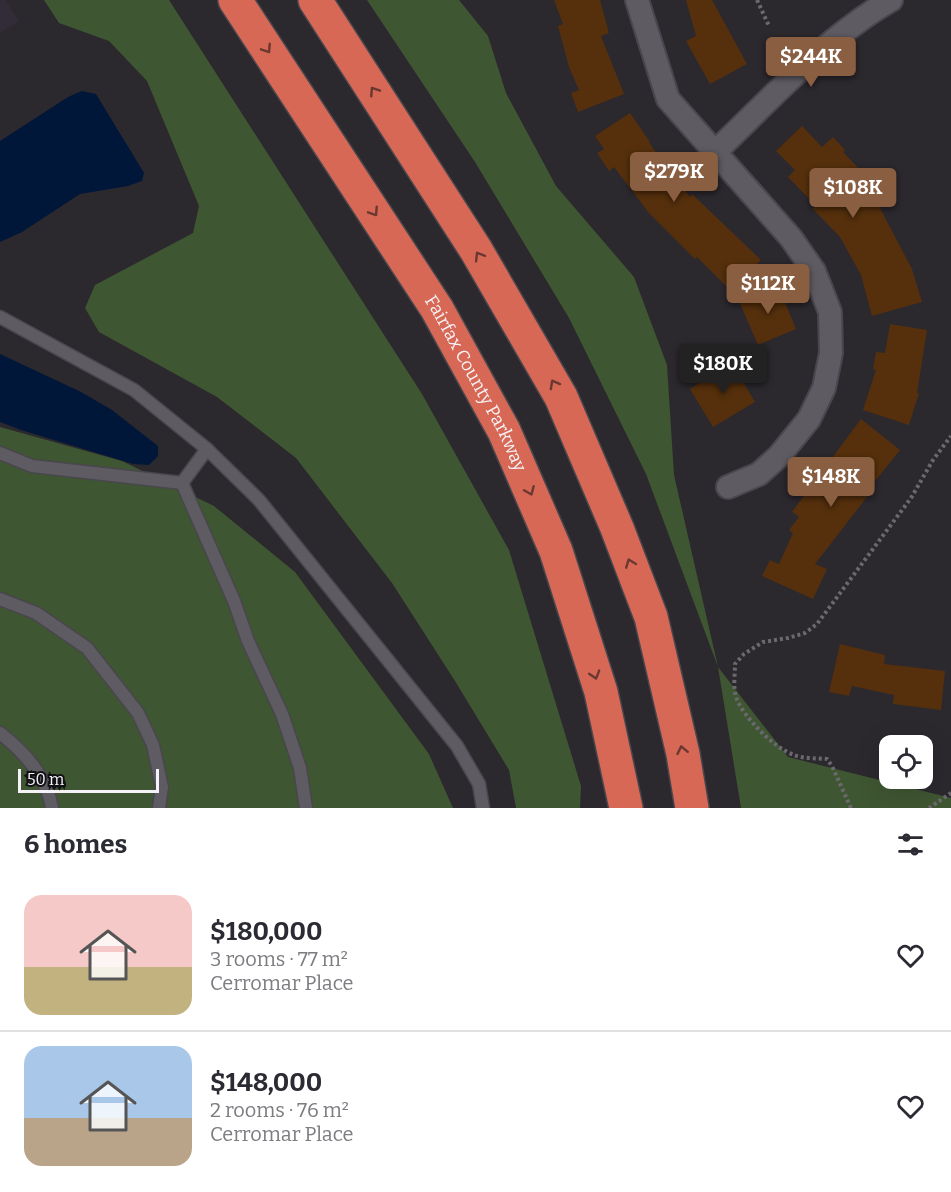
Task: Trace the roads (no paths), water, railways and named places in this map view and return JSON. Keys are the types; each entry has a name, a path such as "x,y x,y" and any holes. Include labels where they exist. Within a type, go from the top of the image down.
{"highway":[{"name":"Fairfax County Parkway","path":"235,0 437,309 504,431 556,551 601,692 626,808"},
{"path":"315,0 476,250 561,397 617,528 651,617 683,754 692,808"}],"street":[{"path":"637,0 668,99 791,238 814,271 830,312 831,353 824,388 809,419 779,456 759,474 728,487"},
{"path":"714,153 805,66 864,16 891,0"}],"lane":[{"path":"0,317 134,390 207,449 260,500 457,746 479,784 483,808"},
{"path":"182,483 207,449"},
{"path":"0,453 32,466 182,483"},
{"path":"182,483 234,601 248,641 282,714 300,768 306,808"},
{"path":"0,599 36,613 87,648 138,713 153,746 162,787 159,808"},
{"path":"0,733 16,746 36,769 50,795 52,808"}],"water":[{"path":"82,91 96,94 144,173 142,181 128,186 80,194 22,232 0,242 0,141 68,97"},
{"path":"0,354 81,392 112,410 158,446 158,456 149,465 133,464 0,422"}]}
